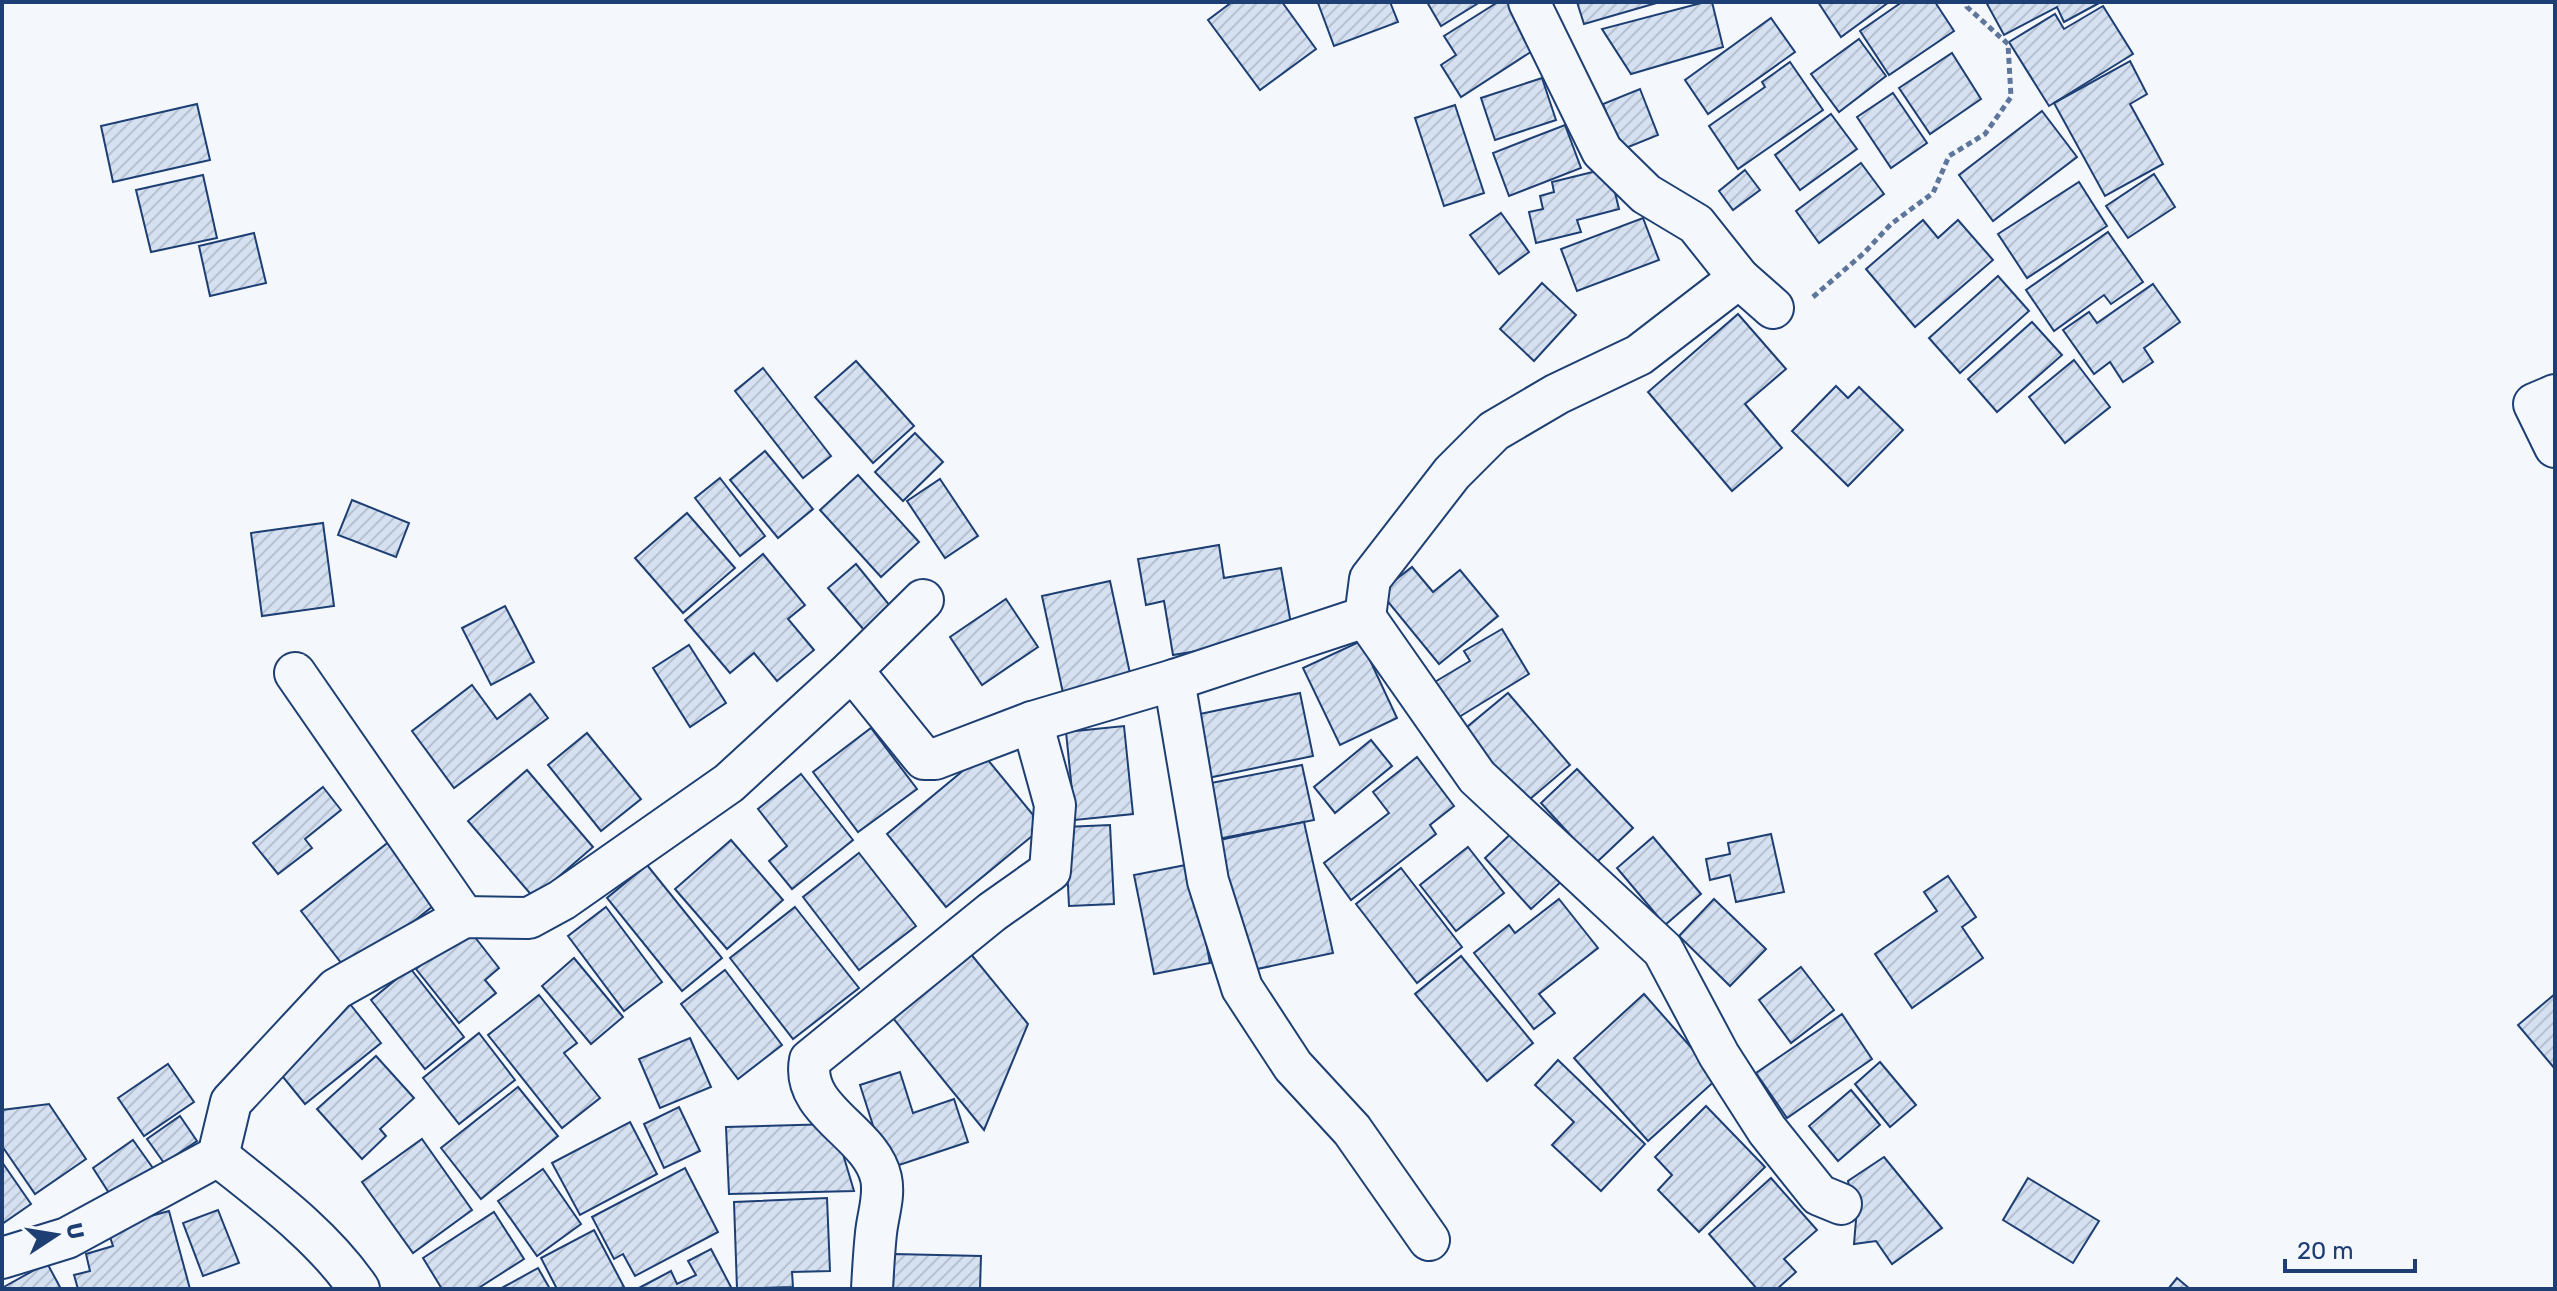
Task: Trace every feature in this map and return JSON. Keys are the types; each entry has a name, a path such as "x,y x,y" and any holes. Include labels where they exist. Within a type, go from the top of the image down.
{"street":[{"path":"1529,2 1602,151 1646,194 1696,224 1739,278 1773,308"},
{"path":"1739,278 1639,355 1557,394 1494,431 1452,473 1370,579 1365,617 1477,777 1663,950 1719,1055 1767,1130 1819,1195 1841,1204"},
{"path":"2555,395 2534,404 2555,447"},
{"path":"2,1258 67,1238 218,1156 231,1102 336,989 464,917 529,918 562,900 729,783 923,600"},
{"path":"852,670 924,759 935,759 1032,722 1174,680 1365,617"},
{"path":"295,673 464,917"},
{"path":"1174,680 1208,881 1242,988 1293,1066 1352,1130 1429,1240"},
{"path":"872,1289 876,1231 883,1193 881,1176 875,1161 821,1103 811,1086 808,1072 810,1060 992,912 1050,871 1055,805 1032,722"},
{"path":"218,1156 280,1206 347,1272 359,1289"}],"path":[{"path":"1773,308 1796,312 1864,253 1891,224 1933,193 1949,156 1985,134 2011,97 2008,44 1967,7 1966,2"}],"building":[{"path":"1232,2 1282,2 1316,49 1260,90 1208,20"},
{"path":"1390,2 1398,22 1334,46 1318,3"},
{"path":"1427,2 1480,2 1441,26"},
{"path":"1498,2 1513,2 1540,46 1461,97 1441,65 1456,55 1444,36"},
{"path":"1577,2 1660,2 1584,24"},
{"path":"1712,2 1723,47 1631,74 1602,29"},
{"path":"1818,2 1889,2 1841,37"},
{"path":"1902,2 1935,2 1954,31 1889,75 1860,31"},
{"path":"1986,2 2101,2 2064,22 2057,7 2004,35"},
{"path":"2103,6 2133,54 2049,106 2009,42 2055,14 2064,29"},
{"path":"1771,18 1795,52 1708,114 1685,80"},
{"path":"1859,39 1886,76 1839,112 1811,74"},
{"path":"1952,53 1981,99 1930,134 1899,88"},
{"path":"2130,61 2147,94 2130,104 2163,164 2105,196 2054,103"},
{"path":"1790,62 1823,110 1738,169 1709,126 1765,87 1762,82"},
{"path":"1542,78 1556,120 1495,140 1481,98"},
{"path":"1640,89 1658,135 1621,150 1603,104"},
{"path":"1893,93 1927,143 1891,168 1857,117"},
{"path":"197,104 210,160 113,182 101,126"},
{"path":"1455,105 1484,193 1444,206 1415,118"},
{"path":"2042,111 2077,157 1993,221 1959,175"},
{"path":"1831,114 1857,149 1800,190 1775,155"},
{"path":"1565,125 1581,168 1509,196 1493,153"},
{"path":"1861,163 1884,194 1819,243 1796,211"},
{"path":"1609,168 1619,209 1577,220 1581,232 1536,243 1529,212 1543,209 1540,196 1554,192 1552,182"},
{"path":"1745,170 1760,190 1733,210 1719,191"},
{"path":"2154,174 2175,207 2128,238 2106,206"},
{"path":"203,175 217,238 151,252 136,190"},
{"path":"2079,182 2107,226 2027,278 1998,234"},
{"path":"1501,213 1529,252 1499,274 1470,235"},
{"path":"1643,218 1659,260 1577,291 1561,249"},
{"path":"1923,220 1938,238 1958,220 1993,260 1915,327 1866,269"},
{"path":"2108,232 2143,282 2111,304 2104,295 2054,331 2026,290"},
{"path":"254,233 266,283 210,296 199,246"},
{"path":"1998,276 2029,311 1960,373 1929,338"},
{"path":"1542,283 1576,315 1534,361 1500,329"},
{"path":"2153,284 2180,322 2144,348 2153,362 2123,382 2110,362 2094,374 2063,330 2089,312 2097,323"},
{"path":"1738,314 1786,369 1745,404 1782,448 1732,491 1648,392"},
{"path":"2032,322 2062,355 1997,412 1968,379"},
{"path":"2074,360 2110,407 2065,443 2029,397"},
{"path":"856,361 914,426 873,463 815,397"},
{"path":"763,368 831,456 803,478 735,391"},
{"path":"1836,386 1848,398 1859,387 1903,430 1848,486 1792,431"},
{"path":"915,433 943,462 903,501 875,472"},
{"path":"765,451 813,509 778,538 730,480"},
{"path":"858,475 919,542 881,577 820,510"},
{"path":"720,478 765,536 740,556 695,498"},
{"path":"940,479 978,536 945,558 907,501"},
{"path":"352,500 409,523 396,557 338,535"},
{"path":"687,513 735,568 683,613 635,558"},
{"path":"323,523 334,606 262,616 251,533"},
{"path":"1219,545 1224,578 1281,568 1293,635 1173,655 1164,601 1146,605 1138,559"},
{"path":"763,554 805,605 788,619 814,650 777,681 754,653 730,673 685,620"},
{"path":"856,564 891,607 864,630 828,588"},
{"path":"1412,567 1433,592 1460,570 1498,616 1439,664 1380,592"},
{"path":"1110,581 1131,678 1063,693 1042,596"},
{"path":"1006,599 1038,647 982,685 950,637"},
{"path":"505,606 534,662 491,685 462,628"},
{"path":"1502,629 1529,674 1451,722 1428,686 1470,661 1464,651"},
{"path":"1361,641 1397,718 1340,745 1303,668"},
{"path":"689,645 726,703 690,727 653,668"},
{"path":"472,685 497,719 530,694 548,718 454,788 412,731"},
{"path":"1300,693 1313,756 1208,778 1195,715"},
{"path":"1508,693 1570,765 1522,806 1461,732"},
{"path":"1124,726 1133,814 1075,820 1066,732"},
{"path":"871,728 917,789 858,832 813,772"},
{"path":"587,733 641,799 601,831 548,765"},
{"path":"1371,740 1392,766 1335,813 1314,787"},
{"path":"983,754 1043,827 946,907 887,834"},
{"path":"1417,757 1454,806 1430,825 1436,834 1351,900 1324,863 1389,813 1373,792"},
{"path":"1302,765 1314,820 1218,839 1206,784"},
{"path":"1577,769 1633,828 1596,863 1541,803"},
{"path":"527,770 593,847 534,898 468,821"},
{"path":"801,774 853,840 792,889 769,861 787,846 758,809"},
{"path":"323,787 341,810 305,839 312,848 278,874 253,843"},
{"path":"1304,822 1333,953 1243,972 1215,841"},
{"path":"1110,825 1114,904 1069,906 1065,827"},
{"path":"1516,829 1563,880 1531,909 1485,858"},
{"path":"1771,834 1784,892 1736,902 1730,875 1710,880 1706,859 1730,854 1728,843"},
{"path":"1653,837 1701,894 1665,925 1617,868"},
{"path":"731,840 783,900 727,949 675,889"},
{"path":"390,841 438,902 349,973 301,911"},
{"path":"1468,847 1504,893 1456,931 1420,885"},
{"path":"859,853 916,926 859,970 803,897"},
{"path":"1191,864 1210,963 1154,974 1134,875"},
{"path":"647,865 722,958 682,991 607,898"},
{"path":"1401,868 1462,947 1417,983 1356,904"},
{"path":"1948,876 1976,917 1962,927 1983,958 1912,1008 1875,954 1937,911 1924,892"},
{"path":"1559,899 1598,948 1539,994 1555,1013 1534,1029 1474,953 1509,925 1515,933"},
{"path":"1714,899 1766,949 1730,986 1679,936"},
{"path":"606,907 662,982 624,1011 568,936"},
{"path":"795,907 859,988 793,1039 730,958"},
{"path":"467,927 499,968 485,980 496,993 459,1023 416,969"},
{"path":"970,953 1028,1024 984,1130 892,1017"},
{"path":"1461,956 1533,1043 1487,1081 1415,994"},
{"path":"574,958 623,1017 591,1044 542,986"},
{"path":"1801,967 1834,1010 1791,1043 1759,1000"},
{"path":"410,968 464,1037 425,1069 371,1000"},
{"path":"725,970 782,1045 738,1079 681,1004"},
{"path":"1644,994 1718,1078 1648,1141 1574,1058"},
{"path":"2555,994 2555,1069 2518,1025"},
{"path":"539,995 577,1043 564,1053 600,1098 562,1128 488,1035"},
{"path":"350,1004 381,1043 305,1104 274,1066"},
{"path":"1842,1014 1872,1059 1787,1118 1756,1073"},
{"path":"479,1033 515,1080 459,1124 423,1078"},
{"path":"690,1038 711,1087 660,1108 639,1059"},
{"path":"376,1056 414,1098 380,1129 386,1136 362,1159 317,1109"},
{"path":"1558,1060 1645,1144 1601,1191 1552,1145 1574,1122 1535,1085"},
{"path":"1880,1062 1916,1105 1890,1127 1855,1084"},
{"path":"168,1064 194,1102 144,1136 118,1098"},
{"path":"900,1072 913,1113 954,1099 968,1142 887,1169 860,1085"},
{"path":"518,1087 558,1136 481,1199 441,1148"},
{"path":"1851,1090 1880,1125 1838,1161 1809,1126"},
{"path":"49,1104 86,1159 35,1194 2,1146 2,1110"},
{"path":"1706,1106 1765,1167 1699,1232 1658,1190 1672,1175 1655,1157"},
{"path":"679,1107 700,1151 664,1168 644,1124"},
{"path":"180,1116 197,1141 164,1163 147,1139"},
{"path":"630,1122 657,1174 580,1215 552,1163"},
{"path":"834,1124 854,1191 729,1194 726,1127"},
{"path":"422,1139 472,1210 413,1253 362,1182"},
{"path":"133,1140 160,1178 118,1207 93,1168"},
{"path":"1884,1157 1942,1228 1892,1264 1876,1241 1854,1244 1856,1220 1848,1181"},
{"path":"2,1162 31,1204 2,1224"},
{"path":"685,1168 718,1232 635,1276 623,1254 614,1259 592,1217"},
{"path":"543,1169 581,1224 537,1256 498,1201"},
{"path":"1771,1178 1817,1230 1784,1259 1796,1272 1777,1289 1757,1289 1709,1234"},
{"path":"2028,1178 2099,1221 2073,1263 2003,1220"},
{"path":"827,1198 830,1271 792,1272 793,1287 737,1289 734,1202"},
{"path":"218,1210 239,1263 203,1276 183,1223"},
{"path":"169,1211 190,1289 78,1289 74,1275 90,1271 86,1254 113,1246 107,1228"},
{"path":"494,1212 524,1259 477,1289 442,1289 423,1258"},
{"path":"594,1230 624,1287 557,1289 541,1258"},
{"path":"711,1249 732,1289 637,1289 671,1271 677,1284 696,1275 688,1261"},
{"path":"894,1254 981,1256 980,1289 893,1289"},
{"path":"47,1263 61,1289 2,1289 2,1288"},
{"path":"538,1268 550,1289 500,1289"},
{"path":"2177,1278 2190,1289 2168,1289"}]}
